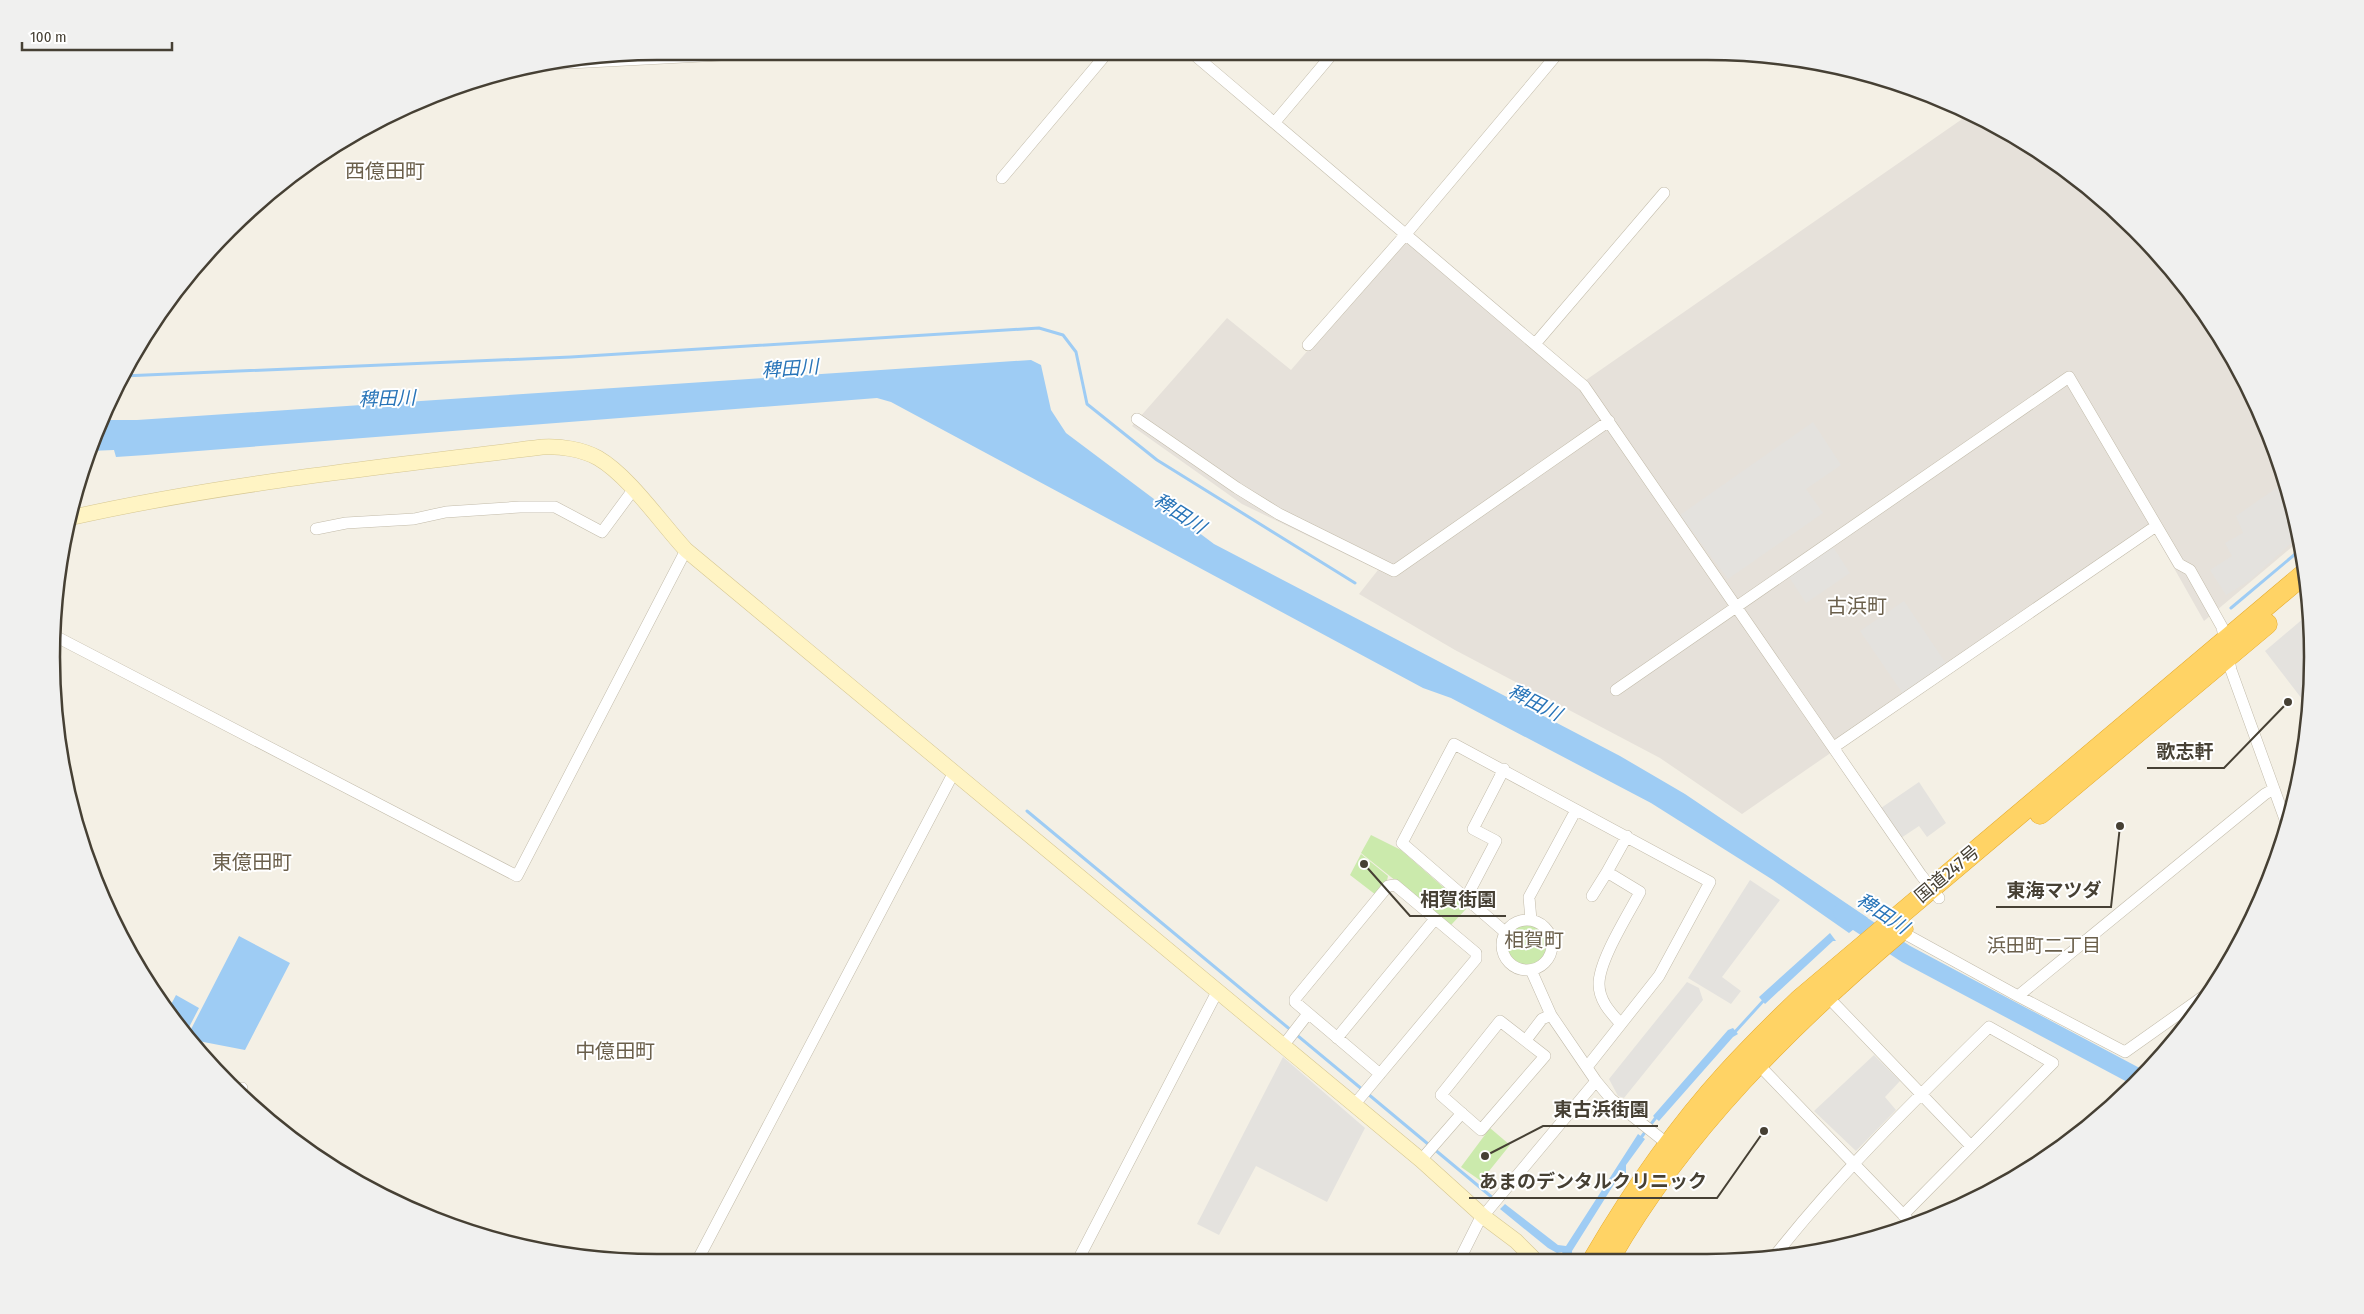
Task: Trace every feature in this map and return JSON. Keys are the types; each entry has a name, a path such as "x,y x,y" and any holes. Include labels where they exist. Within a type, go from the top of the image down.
{"highway":[{"name":"国道247号","path":"1596,1254 1663,1140 1799,1000 1894,930 1935,893 2226,649 2299,579"},
{"name":"国道247号","path":"2226,649 2301,595"},
{"name":"国道247号","path":"1613,1254 1684,1149 1757,1063 1826,995 1867,951"}],"street":[{"path":"1002,178 1101,60"},
{"path":"1201,60 1584,386 1935,893"},
{"path":"1275,122 1327,60"},
{"path":"1308,345 1406,234 1552,60"},
{"path":"1535,344 1664,193"},
{"path":"1616,690 2069,377 2179,564 2190,570 2222,627 2226,649 2283,815"},
{"path":"1137,419 1237,488 1279,514 1394,571 1608,421"},
{"path":"77,516 125,505 301,477 548,443 554,447 582,452 598,459 633,490 686,550 1217,992 1290,1037 1361,1097 1488,1212 1529,1254"},
{"path":"316,529 346,523 414,519 446,512 520,507 555,507 602,532 633,490"},
{"path":"1834,747 2156,526"},
{"path":"60,638 517,876 686,550"},
{"path":"1505,932 1465,900 1402,844 1454,744 1504,769 1710,882 1659,976 1587,1067"},
{"path":"1465,900 1496,841 1473,829 1504,769"},
{"path":"701,1254 954,772"},
{"path":"2018,996 2265,794 2274,790"},
{"path":"1531,920 1529,897 1576,810"},
{"path":"1592,896 1627,836"},
{"path":"1607,872 1640,892 1601,969 1599,986 1603,999 1609,1011 1621,1024"},
{"path":"1361,1097 1476,959 1476,953 1395,885 1388,886 1295,1002 1380,1074"},
{"path":"1336,1038 1435,919"},
{"path":"1531,920 1543,925 1549,931 1553,947 1546,962 1531,970 1515,968 1504,956 1502,948 1505,932 1519,921 1531,920"},
{"path":"1894,930 2125,1052 2192,1005"},
{"path":"1531,970 1551,1015 1596,1082 1611,1099 1663,1140"},
{"path":"1081,1254 1217,992"},
{"path":"1826,995 1971,1146"},
{"path":"1290,1037 1307,1014"},
{"path":"1526,1040 1542,1019 1551,1015"},
{"path":"1500,1021 1545,1056 1481,1130 1462,1113 1441,1096 1500,1021"},
{"path":"1780,1250 1853,1162 1989,1027 2053,1063 1903,1214"},
{"path":"1757,1063 1908,1219"},
{"path":"1463,1254 1488,1212 1596,1082"},
{"path":"1424,1156 1462,1113"}],"shaded area":[{"path":"1963,118 2006,140 2039,161 2101,208 2156,263 2181,294 2224,359 2259,429 2284,502 2294,545 2204,621 2153,531 1742,814 1660,758 1455,650 1359,594 1378,570 1242,504 1132,426 1227,318 1291,370 1411,231 1586,380"},
{"path":"1813,422 1841,465 1806,489 1823,513 1728,579 1680,515"},
{"path":"2279,486 2293,541 2249,581 2226,595 2210,570 2232,556 2225,543 2243,533 2236,516"},
{"path":"1833,547 1850,573 1806,603 1789,577"},
{"path":"1904,601 1947,665 1903,694 1860,631"},
{"path":"2303,619 2303,700 2265,651"},
{"path":"1919,782 1946,823 1927,837 1919,826 1901,838 1881,808"},
{"path":"1750,880 1780,900 1722,977 1741,991 1731,1004 1688,978"},
{"path":"1687,982 1699,988 1703,1000 1624,1098 1618,1096 1609,1079"},
{"path":"1874,1055 1900,1081 1885,1097 1896,1110 1856,1151 1814,1111"},
{"path":"1283,1057 1365,1128 1327,1202 1256,1166 1219,1235 1197,1224"}],"green space":[{"path":"1371,835 1401,850 1467,908 1451,925 1361,853"},
{"path":"1361,854 1388,876 1387,881 1376,895 1350,875"},
{"path":"1528,924 1540,928 1546,934 1550,946 1546,958 1540,964 1528,968 1516,964 1510,958 1506,946 1510,934 1516,928"},
{"path":"1490,1128 1510,1145 1481,1181 1461,1167"}],"water":[{"path":"1031,360 1041,365 1051,410 1066,433 1214,544 1620,756 1685,794 1868,918 1849,933 1773,880 1651,803 1451,698 1423,688 891,402 877,398 116,457 114,450 97,451 109,420 137,420"},
{"path":"1830,933 1836,941 1833,941 1765,1004 1759,997"},
{"path":"239,936 290,963 245,1050 200,1041 191,1030"},
{"path":"176,995 199,1008 189,1027 183,1020 171,1004"},
{"path":"1733,1028 1738,1034 1733,1037 1659,1121 1653,1116 1728,1030"},
{"path":"1638,1134 1645,1139 1626,1165 1626,1175 1616,1181 1572,1251 1572,1254 1557,1253 1548,1248 1500,1209 1505,1204 1558,1245 1566,1246"}],"waterway":[{"path":"131,376 571,357 1039,328 1063,335 1076,352 1087,404 1157,460 1355,583"},
{"path":"2231,608 2295,554"},
{"path":"1027,811 1363,1090"},
{"name":"稗田川","path":"1842,912 1906,954 2133,1075"},
{"path":"1734,1033 1765,999"},
{"path":"1368,1094 1494,1199"},
{"path":"1640,1139 1657,1116"}],"place":[{"name":"歌志軒","path":"2288,702"},
{"name":"東海マツダ","path":"2120,826"},
{"name":"相賀街園","path":"1364,864"},
{"name":"あまのデンタルクリニック","path":"1764,1131"},
{"name":"東古浜街園","path":"1485,1156"}],"district":[{"name":"西億田町","path":"385,171"},
{"name":"古浜町","path":"1857,606"},
{"name":"東億田町","path":"252,862"},
{"name":"相賀町","path":"1534,940"},
{"name":"浜田町二丁目","path":"2044,945"},
{"name":"中億田町","path":"615,1051"}]}
